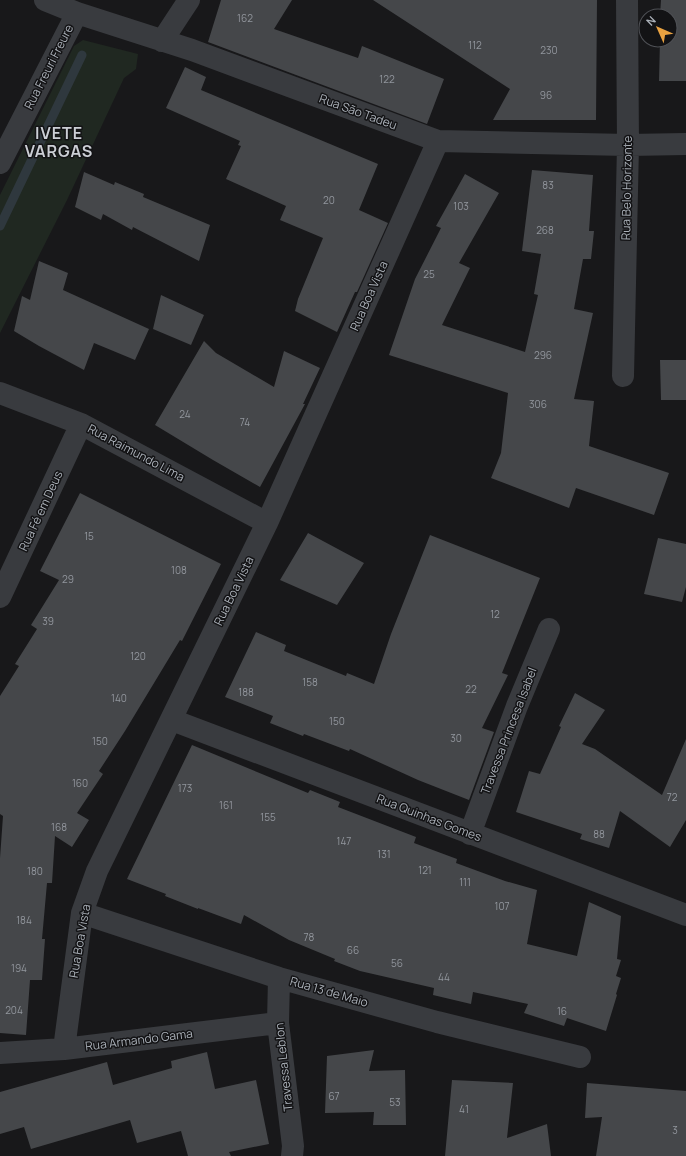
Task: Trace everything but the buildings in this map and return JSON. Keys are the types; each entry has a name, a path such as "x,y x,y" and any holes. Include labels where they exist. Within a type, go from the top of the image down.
{"street":[{"name":"Rua São Tadeu","path":"45,0 83,15 192,50 438,141 628,145 686,144"},
{"path":"162,41 189,0"},
{"name":"Rua Belo Horizonte","path":"623,376 628,145 627,0"},
{"name":"Rua Freuri Freure","path":"0,164 83,15"},
{"name":"Rua Boa Vista","path":"64,1049 82,913 97,871 267,523 438,141"},
{"name":"Rua Raimundo Lima","path":"0,393 81,424 267,523"},
{"name":"Rua Fé em Deus","path":"0,598 81,424"},
{"name":"Travessa Princesa Isabel","path":"470,834 517,706 549,628"},
{"name":"Rua Quinhas Gomes","path":"172,720 686,915"},
{"name":"Rua 13 de Maio","path":"82,913 279,978 436,1022 580,1057"},
{"name":"Travessa Leblon","path":"279,978 278,1023 293,1146 292,1156"},
{"name":"Rua Armando Gama","path":"0,1053 64,1049 278,1023"}],"shaded area":[{"path":"83,40 138,54 136,69 124,78 67,200 0,333 0,195 74,46"}],"waterway":[{"path":"0,226 82,55"}],"district":[{"name":"IVETE VARGAS","path":"59,142"}]}
